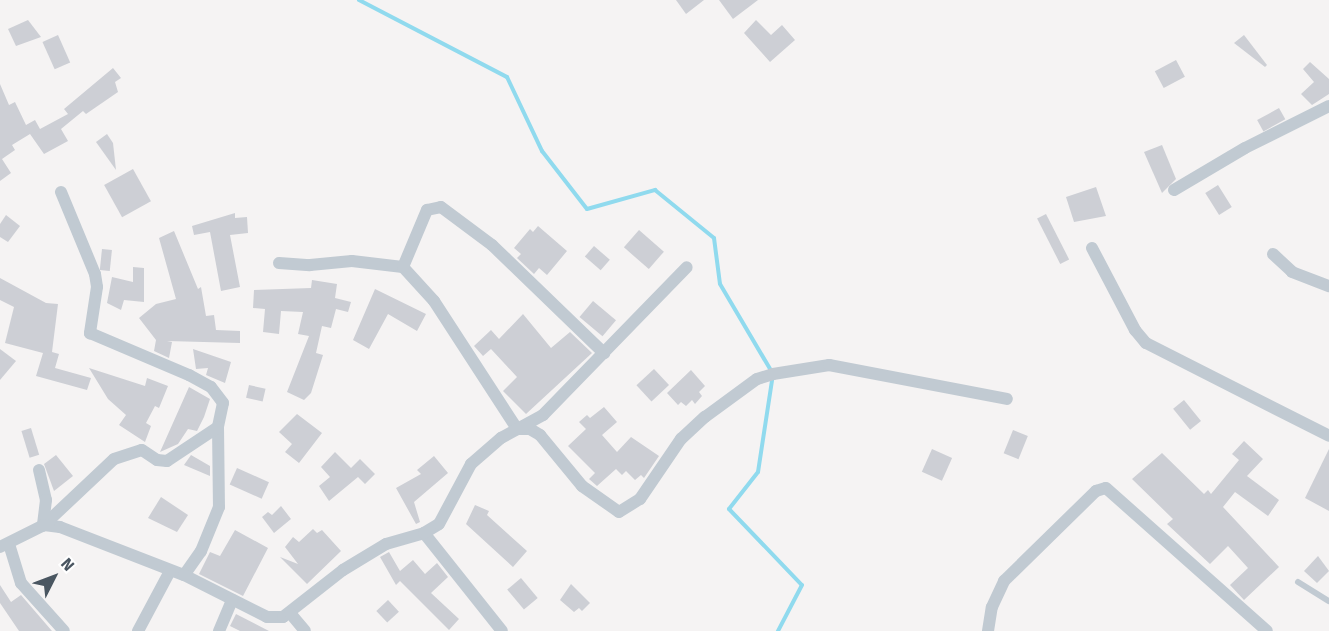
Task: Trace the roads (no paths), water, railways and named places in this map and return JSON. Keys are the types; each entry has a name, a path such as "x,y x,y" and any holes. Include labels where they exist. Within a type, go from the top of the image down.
{"street":[{"path":"1174,190 1245,148 1329,106"},
{"path":"61,192 95,274 97,287 90,333 211,387 223,403 218,428 219,507 201,550 184,575"},
{"path":"403,267 427,210 441,207 492,245 604,353"},
{"path":"1092,248 1135,330 1146,344 1329,436"},
{"path":"1273,254 1292,272 1329,286"},
{"path":"279,262 310,266 352,261 403,267 434,301 517,429"},
{"path":"277,619 290,613 343,570 386,544 424,533 439,524 471,464 517,429 543,415 687,267"},
{"path":"517,429 530,429 540,435 582,486 619,513 640,499 681,439 705,417 757,379 789,370 821,366 1007,399"},
{"path":"64,631 21,583 4,545 44,525 114,459 142,450 157,460 167,461 218,428"},
{"path":"39,470 46,500 44,525"},
{"path":"988,631 992,607 1004,581 1096,491 1106,488 1267,631"},
{"path":"44,525 88,537 184,575 232,600 277,619 282,631"},
{"path":"424,533 502,631"},
{"path":"138,631 170,571"},
{"path":"219,631 232,600"},
{"path":"290,613 305,631"}],"lane":[{"path":"1298,582 1329,601"}],"waterway":[{"path":"359,0 507,77 542,151 587,209 655,190 714,238 720,284 773,374 758,472 729,509 802,585 778,631"}]}
